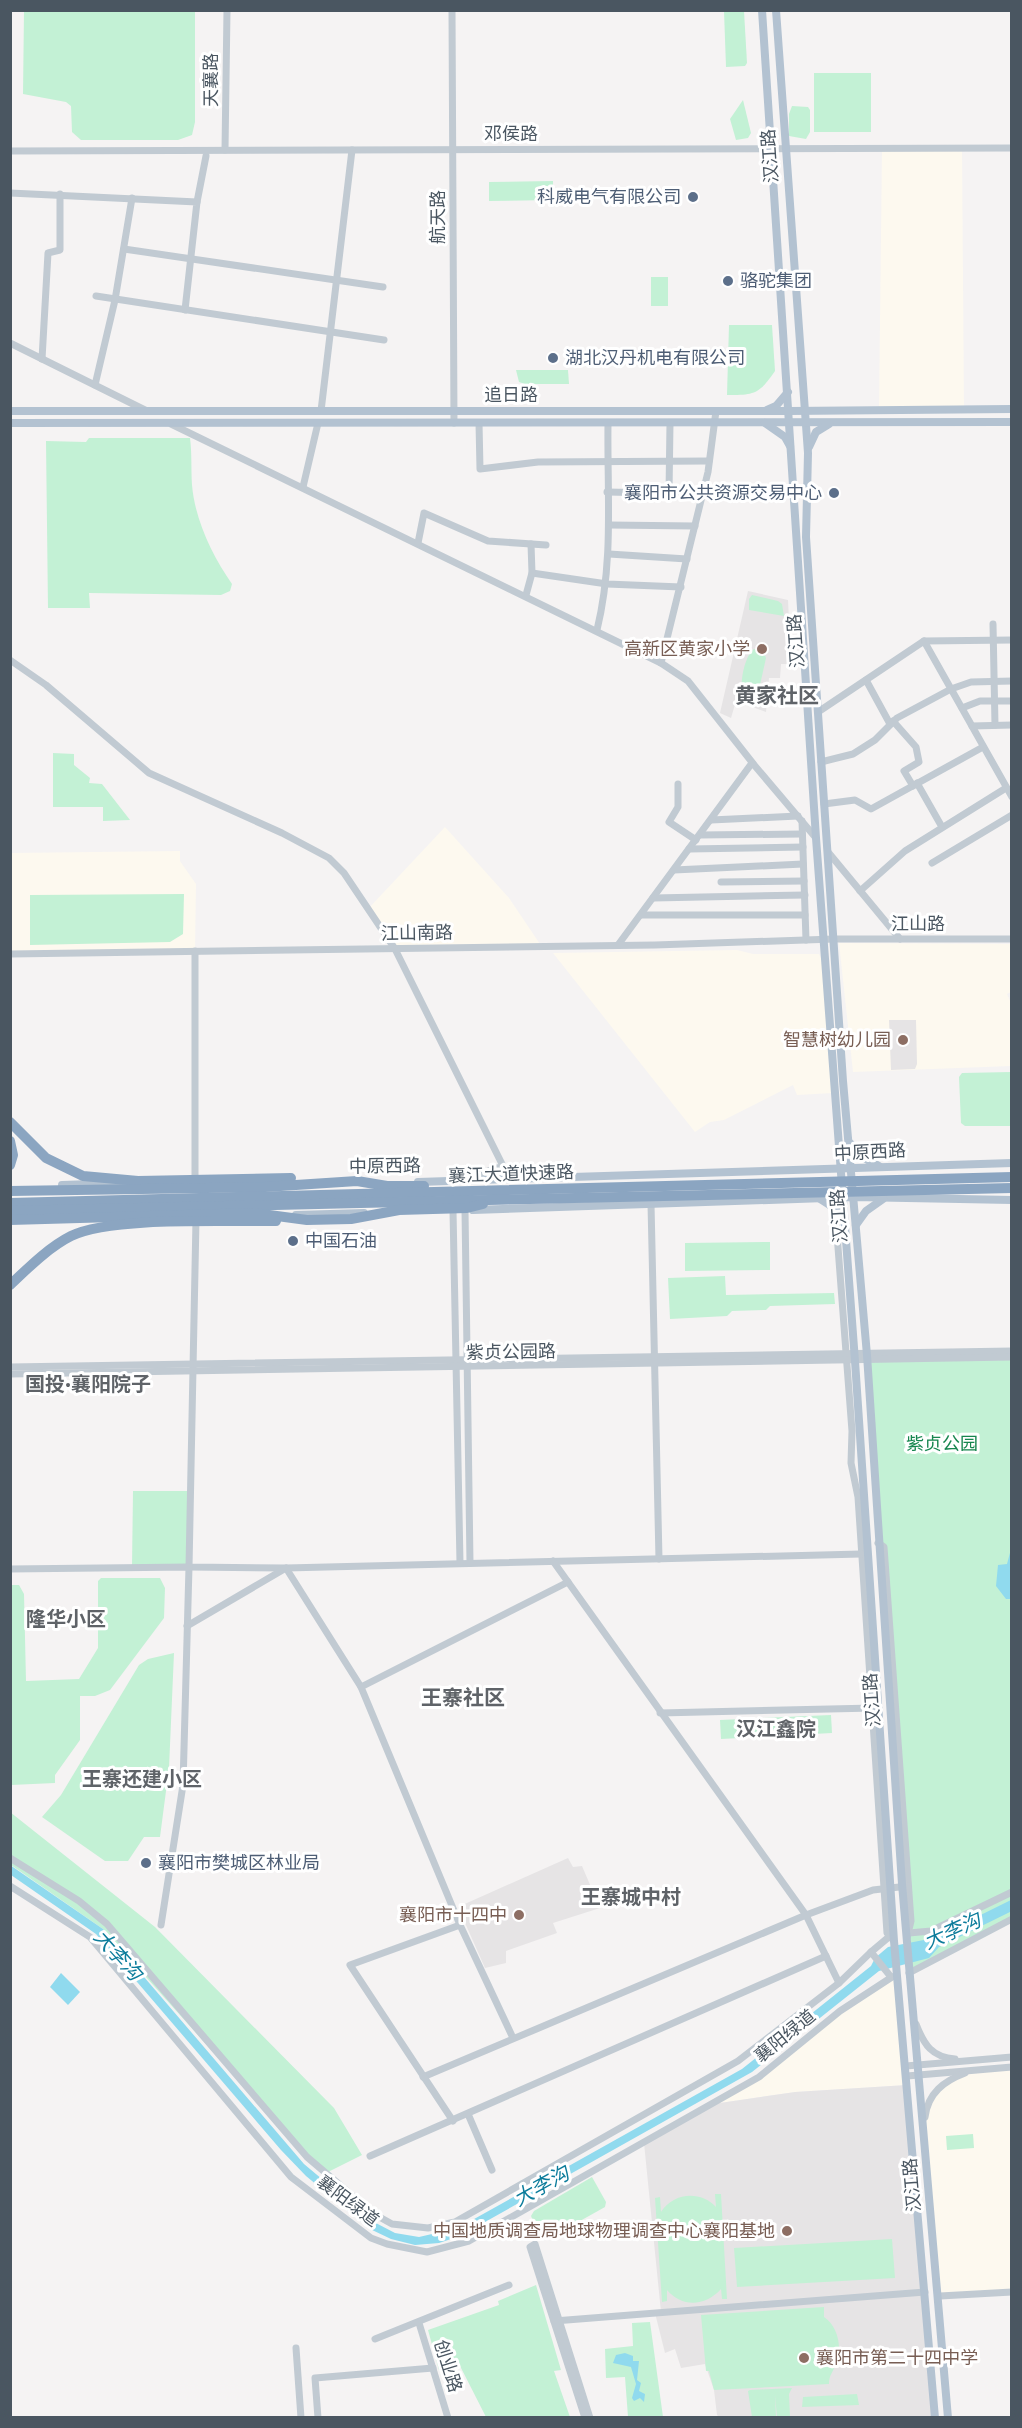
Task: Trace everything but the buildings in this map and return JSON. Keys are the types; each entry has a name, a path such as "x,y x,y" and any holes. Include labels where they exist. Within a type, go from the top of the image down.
{"highway":[{"path":"10,1124 46,1158 74,1172 99,1179 138,1181 318,1178 387,1186 465,1185 496,1196"},
{"path":"10,1142 13,1155 10,1165"},
{"path":"804,1186 826,1176 1011,1169"},
{"name":"襄江大道快速路","path":"10,1211 804,1186 1011,1177"},
{"path":"10,1191 265,1187 357,1181"},
{"path":"804,1186 826,1195 1011,1195"},
{"name":"襄江大道快速路","path":"804,1186 1011,1188"},
{"path":"10,1284 71,1236 93,1229 123,1225 351,1219 399,1210 467,1209 496,1196"},
{"name":"襄江大道快速路","path":"10,1203 496,1196"},
{"path":"10,1222 254,1213 308,1220"}],"main road":[{"name":"汉江路","path":"762,10 793,451 816,838 829,940 852,1170 905,1886 909,1973 940,2296 948,2418"},
{"name":"汉江路","path":"776,10 808,453 806,537 828,852 829,940 839,1143 851,1358 892,1938 891,1975 906,2071 935,2418"},
{"path":"804,391 816,407 828,411"},
{"path":"764,411 777,406 788,392"},
{"name":"追日路","path":"11,410 454,412 1011,409"},
{"name":"追日路","path":"10,424 1011,422"},
{"path":"764,423 785,437 793,451"},
{"path":"808,453 811,440 816,432 830,423"},
{"path":"849,1142 870,1164 885,1168"},
{"path":"820,1171 837,1161 839,1143"},
{"name":"中原西路","path":"10,1186 251,1180 282,1185 459,1181 852,1170 1011,1163"},
{"path":"10,1222 196,1220 854,1197 1011,1200"},
{"path":"856,1225 866,1211 885,1198"},
{"path":"819,1199 842,1213 845,1225"}],"street":[{"name":"天襄路","path":"225,150 226,10"},
{"name":"航天路","path":"452,10 454,423"},
{"name":"邓侯路","path":"10,151 1011,148"},
{"path":"321,411 352,150"},
{"path":"184,310 197,202 206,156"},
{"path":"10,193 197,202"},
{"path":"42,358 48,253 60,250 60,194"},
{"path":"95,385 115,300 132,198"},
{"path":"124,249 336,282 383,287"},
{"path":"96,296 384,340"},
{"path":"10,343 147,411"},
{"path":"661,663 702,494 716,411"},
{"path":"170,423 526,595 661,663 688,681 752,763 816,838"},
{"path":"303,487 318,423"},
{"path":"479,423 480,469 538,462 709,461"},
{"path":"597,630 607,584 609,554 608,423"},
{"path":"669,493 670,423"},
{"path":"607,492 702,494"},
{"path":"418,543 424,513 488,541 546,545"},
{"path":"609,525 695,526"},
{"path":"526,595 532,573 531,544"},
{"path":"609,554 687,559"},
{"path":"532,573 607,584 681,587"},
{"path":"993,624 995,725"},
{"path":"818,712 924,641 1011,640"},
{"path":"924,641 1011,797"},
{"path":"10,660 46,685 149,773 282,833 329,858 345,873 395,949 502,1166 459,1181"},
{"path":"866,680 892,723 915,747 919,762 904,771 915,784 942,827"},
{"path":"821,762 853,754 875,740 892,723 951,689 971,682 1011,681"},
{"path":"962,708 980,701 1011,701"},
{"path":"972,726 1011,725"},
{"path":"824,804 855,800 870,809 983,747"},
{"path":"618,945 752,763"},
{"path":"678,784 678,807 669,822 698,837 802,834"},
{"path":"860,891 905,851 1006,788"},
{"path":"932,863 1011,815"},
{"path":"711,820 800,818"},
{"path":"800,818 806,940"},
{"path":"689,849 803,847"},
{"path":"828,852 900,939"},
{"path":"674,870 803,864"},
{"path":"722,882 804,881"},
{"path":"653,898 805,895"},
{"path":"641,915 805,915"},
{"name":"江山路","path":"829,940 1011,939"},
{"name":"江山南路","path":"10,954 829,940"},
{"path":"195,951 195,1181"},
{"path":"651,1204 659,1559"},
{"path":"660,1713 876,1708 861,1554 858,1497 851,1463 851,1358 835,1208"},
{"path":"453,1210 458,1364 460,1563"},
{"path":"465,1210 469,1364 470,1563"},
{"path":"161,1925 183,1785 196,1220"},
{"name":"紫贞公园路","path":"867,1358 1011,1351"},
{"name":"紫贞公园路","path":"10,1374 194,1368 1011,1357"},
{"name":"紫贞公园路","path":"10,1367 194,1368"},
{"path":"10,1569 286,1568 861,1554"},
{"path":"553,1561 806,1915 839,1983"},
{"path":"187,1626 286,1568"},
{"path":"286,1568 361,1687 460,1925 513,2038"},
{"path":"361,1687 568,1582"},
{"path":"10,1858 79,1901 106,1924 307,2157 374,2214 401,2226 428,2228 455,2222 738,2061 839,1983 892,1938"},
{"name":"襄阳绿道","path":"10,1886 90,1937 291,2177 371,2238 409,2250 427,2252 469,2241 759,2077 840,2011 891,1975"},
{"path":"423,2077 806,1915 873,1890 905,1886"},
{"path":"908,1936 931,1931 1011,1892"},
{"path":"909,1973 1011,1919"},
{"path":"453,2121 350,1965 460,1925"},
{"path":"873,1954 891,1975"},
{"path":"370,2156 826,1956"},
{"path":"913,2014 928,2049 941,2058 973,2060"},
{"path":"918,2070 973,2060 1011,2057"},
{"path":"906,2071 1011,2067"},
{"path":"924,2129 926,2106 935,2091 946,2080 973,2070"},
{"path":"468,2114 492,2170"},
{"path":"585,2418 557,2321 535,2244 530,2247 557,2321 590,2418"},
{"path":"375,2339 509,2285"},
{"path":"557,2321 926,2292"},
{"path":"940,2296 1011,2292"},
{"name":"创业路","path":"419,2323 448,2418"},
{"path":"296,2348 301,2418"},
{"path":"318,2418 315,2378 433,2368"}],"shaded area":[{"path":"882,148 962,148 964,410 879,411"},
{"name":"高新区黄家小学","path":"748,591 788,600 791,664 781,664 780,678 769,678 766,712 736,701 731,718 720,713"},
{"path":"445,827 509,898 542,947 395,949 368,909"},
{"path":"180,851 180,861 196,884 195,951 11,954 10,853"},
{"path":"839,943 1011,944 1011,992 1007,994 1011,1003 1011,1066 853,1072"},
{"path":"737,950 753,954 819,954 822,960 833,1093 797,1095 793,1085 724,1120 710,1122 695,1132 553,953"},
{"name":"智慧树幼儿园","path":"889,1020 916,1020 917,1064 915,1069 891,1070"},
{"name":"襄阳市十四中","path":"568,1858 573,1867 582,1866 600,1908 553,1923 557,1933 506,1951 506,1963 485,1968 458,1907"},
{"path":"897,1975 907,2085 795,2092 713,2104 759,2077 840,2011"},
{"path":"1011,2067 1011,2292 940,2296 924,2129 935,2091 973,2070"},
{"name":"中国地质调查局地球物理调查中心襄阳基地","path":"907,2085 935,2417 720,2418 717,2415 714,2390 705,2364 681,2368 675,2349 665,2353 655,2313 661,2312 644,2143 713,2104 795,2092"}],"green space":[{"path":"24,11 195,11 195,122 192,135 178,140 81,140 72,132 71,106 66,102 23,94"},
{"path":"724,11 744,11 747,63 745,66 726,67"},
{"path":"814,73 871,73 871,132 814,132"},
{"path":"743,100 751,133 748,138 736,140 730,119"},
{"path":"792,106 808,107 810,110 810,132 806,139 789,136 789,114"},
{"path":"553,181 553,200 489,201 489,182"},
{"path":"651,277 668,277 668,306 651,306"},
{"path":"729,325 772,325 775,371 756,392 727,395"},
{"path":"516,370 568,370 569,384 525,384 519,382"},
{"path":"89,438 190,438 192,485 197,511 211,549 232,584 230,591 221,595 89,593 90,608 48,608 46,441 86,442"},
{"path":"752,595 778,601 782,604 784,616 749,610 749,599"},
{"path":"754,649 763,651 766,658 758,694 752,697 744,695 742,678 745,664"},
{"path":"53,753 74,754 74,765 90,778 89,783 102,784 130,820 103,821 103,807 53,807"},
{"path":"184,894 183,934 170,942 30,945 30,895"},
{"path":"1011,1072 1011,1126 965,1126 961,1123 959,1077 962,1073"},
{"path":"770,1242 770,1270 685,1271 685,1243"},
{"path":"725,1276 726,1295 834,1293 835,1304 770,1306 766,1310 732,1311 727,1316 670,1319 668,1278"},
{"name":"紫贞公园","path":"1011,1360 1011,1919 909,1973 868,1361"},
{"path":"133,1491 191,1491 189,1567 132,1567"},
{"path":"101,1578 160,1578 165,1588 164,1618 110,1690 95,1696 80,1696 80,1740 55,1775 55,1783 11,1785 11,1585 19,1585 24,1594 26,1681 79,1679 98,1648 98,1581"},
{"path":"174,1653 169,1768 160,1837 144,1837 128,1861 105,1861 42,1817 61,1795 139,1665 148,1659"},
{"path":"831,1715 832,1733 721,1739 720,1720"},
{"path":"10,1812 155,1927 334,2108 362,2155 326,2173 307,2157 103,1929 11,1865"},
{"path":"973,2134 974,2148 947,2150 946,2136"},
{"path":"592,2177 606,2202 605,2207 546,2240 541,2240 531,2216 534,2211"},
{"path":"715,2194 721,2194 727,2299 722,2299 721,2289 708,2299 694,2303 680,2300 667,2290 667,2301 662,2302 655,2198 660,2197 661,2212 672,2201 687,2196 702,2198 716,2207"},
{"path":"892,2239 895,2278 737,2287 734,2248"},
{"path":"536,2285 561,2370 554,2371 570,2417 486,2417 459,2364 439,2370 428,2330 499,2305 498,2301"},
{"path":"824,2307 824,2317 836,2331 839,2344 836,2365 829,2384 714,2390 709,2371 706,2371 701,2315"},
{"path":"650,2322 663,2417 628,2417 625,2377 606,2378 605,2349 633,2346 632,2323"},
{"path":"792,2388 789,2394 790,2417 777,2417 775,2395 776,2417 752,2417 748,2391"},
{"path":"857,2394 859,2405 802,2407 803,2397"}],"water":[{"path":"1011,1549 1011,1599 1006,1599 996,1586 998,1565 1007,1564"},
{"name":"大李沟","path":"10,1865 103,1929 304,2164 372,2221 395,2233 419,2237 458,2228 742,2069 871,1966 875,1958 888,1947 934,1938 1011,1900 1012,1911 939,1947 929,1958 879,1971 752,2072 460,2236 439,2243 415,2245 391,2239 370,2229 306,2176 281,2150 96,1934 11,1875"},
{"path":"61,1973 80,1992 68,2005 50,1987"},
{"path":"625,2353 633,2356 633,2361 639,2361 637,2380 641,2383 639,2391 645,2394 644,2402 640,2398 634,2401 632,2398 636,2384 631,2367 613,2363 616,2355"}],"place":[{"name":"科威电气有限公司","path":"693,197"},
{"name":"骆驼集团","path":"728,281"},
{"name":"湖北汉丹机电有限公司","path":"553,358"},
{"name":"襄阳市公共资源交易中心","path":"834,493"},
{"name":"高新区黄家小学","path":"762,649"},
{"name":"智慧树幼儿园","path":"903,1040"},
{"name":"中国石油","path":"293,1241"},
{"name":"襄阳市樊城区林业局","path":"146,1863"},
{"name":"襄阳市十四中","path":"519,1915"},
{"name":"中国地质调查局地球物理调查中心襄阳基地","path":"787,2231"},
{"name":"襄阳市第二十四中学","path":"804,2358"}],"district":[{"name":"黄家社区","path":"777,696"},
{"name":"国投·襄阳院子","path":"88,1384"},
{"name":"隆华小区","path":"66,1619"},
{"name":"王寨社区","path":"463,1698"},
{"name":"汉江鑫院","path":"776,1729"},
{"name":"王寨还建小区","path":"142,1779"},
{"name":"王寨城中村","path":"631,1897"}]}
